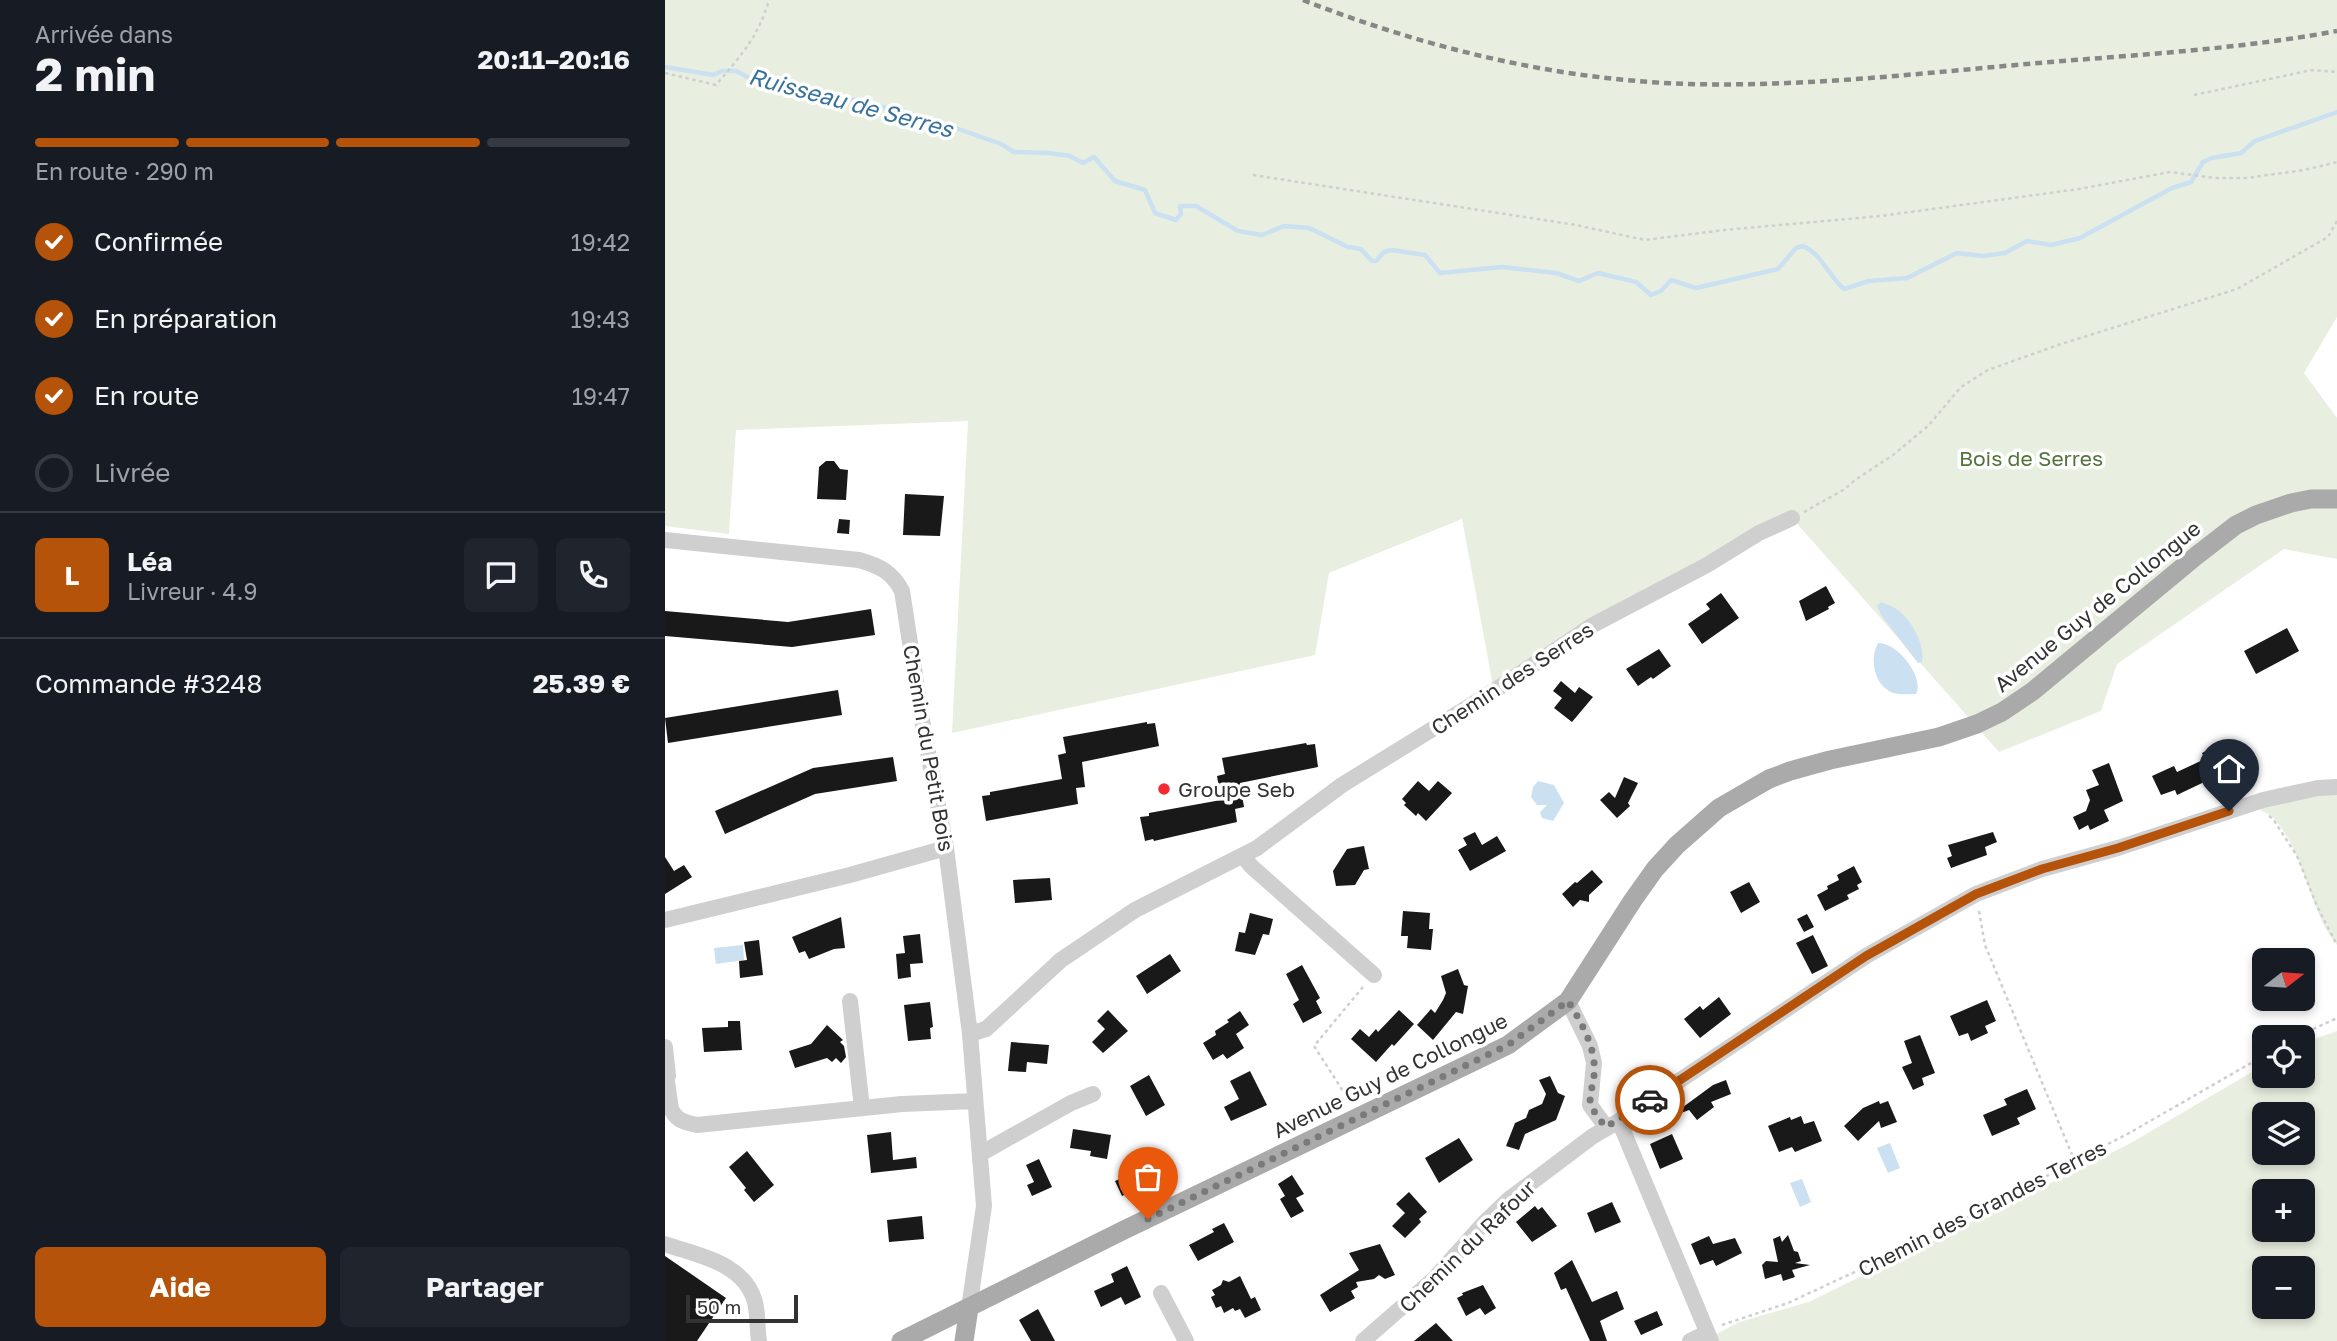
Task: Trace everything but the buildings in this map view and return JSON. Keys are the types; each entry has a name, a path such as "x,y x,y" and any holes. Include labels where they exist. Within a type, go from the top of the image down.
{"main road":[{"name":"Avenue Guy de Collongue","path":"901,1341 969,1308 998,1303 1025,1291 1065,1269 1124,1230 1508,1045 1568,1001 1655,869 1677,845 1719,808 1757,785 1790,771 1939,737 1989,718 2033,691 2196,556 2237,526 2256,515 2291,503 2311,499 2337,499"},
{"path":"964,1341 969,1308"}],"street":[{"name":"Chemin des Serres","path":"969,1034 991,1025 1061,960 1135,910 1243,856 1342,785 1494,691 1581,632 1707,565 1759,533 1792,518"},
{"name":"Chemin du Petit Bois","path":"665,540 859,561 883,568 891,574 902,591 946,848 969,1034 984,1206 969,1308"},
{"name":"Chemin du Rafour","path":"1363,1341 1434,1279 1508,1200 1613,1124 1866,956 1976,894 2042,869 2118,848 2251,804 2318,788 2337,787"},
{"path":"665,920 850,875 946,848"},
{"path":"1243,856 1374,975"},
{"path":"850,1001 862,1108"},
{"path":"1568,1001 1590,1046 1594,1063 1590,1105 1613,1124 1709,1337 1690,1341"},
{"path":"665,1047 671,1109 680,1121 697,1125 902,1104 975,1101"},
{"path":"980,1154 1071,1103 1093,1094"},
{"path":"665,1244 717,1261 742,1279 755,1302 759,1341"},
{"path":"1161,1293 1186,1341"}],"path":[{"path":"665,73 716,85 762,25 769,0"},
{"path":"2194,95 2312,70 2337,72"},
{"path":"1253,175 1576,225 1645,240 1881,216 2079,189 2170,172 2215,178 2247,178 2304,170 2337,162"},
{"path":"1792,518 1845,489 1893,455 1928,426 1961,387 1988,370 2058,345 2237,289 2328,237 2337,221"},
{"path":"2251,804 2273,818 2297,856 2316,906 2337,945"},
{"path":"1976,894 1985,945 2075,1162"},
{"path":"1360,1116 1314,1046 1374,975"},
{"path":"2315,1028 2337,1018"},
{"name":"Chemin des Grandes Terres","path":"1709,1337 1730,1321 1788,1303 1932,1236 2131,1132 2252,1062"}],"green space":[{"name":"Bois de Serres","path":"665,0 2337,0 2337,317 2304,373 2337,418 2337,559 2284,549 2117,664 2101,711 1999,752 1792,518 1494,691 1462,519 1329,573 1315,655 952,733 968,421 736,430 729,534 665,526"},
{"path":"2337,793 2337,945 2320,916 2285,833 2272,817 2251,804"},
{"path":"2337,1031 2337,1341 1719,1341 1715,1335 1739,1322 1809,1302 2129,1144 2252,1072 2252,1088 2315,1088 2315,1039"}],"water":[{"path":"1881,602 1898,610 1913,627 1921,648 1922,662 1918,663 1881,615 1877,606"},
{"path":"1878,643 1885,644 1901,654 1913,670 1918,687 1916,694 1893,693 1881,684 1874,664"},
{"path":"1538,781 1554,785 1564,803 1553,821 1542,818 1540,812 1547,805 1537,805 1531,797 1533,787"},
{"path":"743,945 744,960 716,964 714,948"},
{"path":"1890,1143 1900,1168 1888,1173 1877,1148"},
{"path":"1802,1179 1811,1202 1800,1207 1790,1183"}],"waterway":[{"name":"Ruisseau de Serres","path":"665,67 713,75 722,71 736,71 759,83 806,88 930,119 1001,144 1014,152 1070,156 1083,163 1094,157 1115,181 1145,190 1155,213 1176,220 1181,214 1180,206 1196,206 1238,231 1262,235 1284,226 1309,228 1348,247 1361,249 1372,261 1391,250 1425,255 1440,273 1502,267 1556,273 1579,281 1598,273 1636,282 1651,295 1661,291 1671,280 1696,288 1778,269 1796,248 1802,246 1820,259 1844,289 1869,281 1907,278 1957,253 1983,256 2005,253 2027,241 2051,245 2080,238 2172,188 2191,182 2203,162 2241,153 2255,141 2337,112"}],"railway":[{"path":"1303,0 1397,33 1492,58 1590,76 1689,84 1774,84 1900,76 2221,47 2337,31"}],"way so far":[{"path":"1148,1219 1508,1045 1568,1001 1590,1046 1594,1063 1589,1096 1595,1114 1606,1127 1650,1100"}],"place":[{"name":"Groupe Seb","path":"1164,789"}],"route":[{"path":"1650,1100 1866,956 1976,894 2042,869 2118,848 2229,811"}]}
